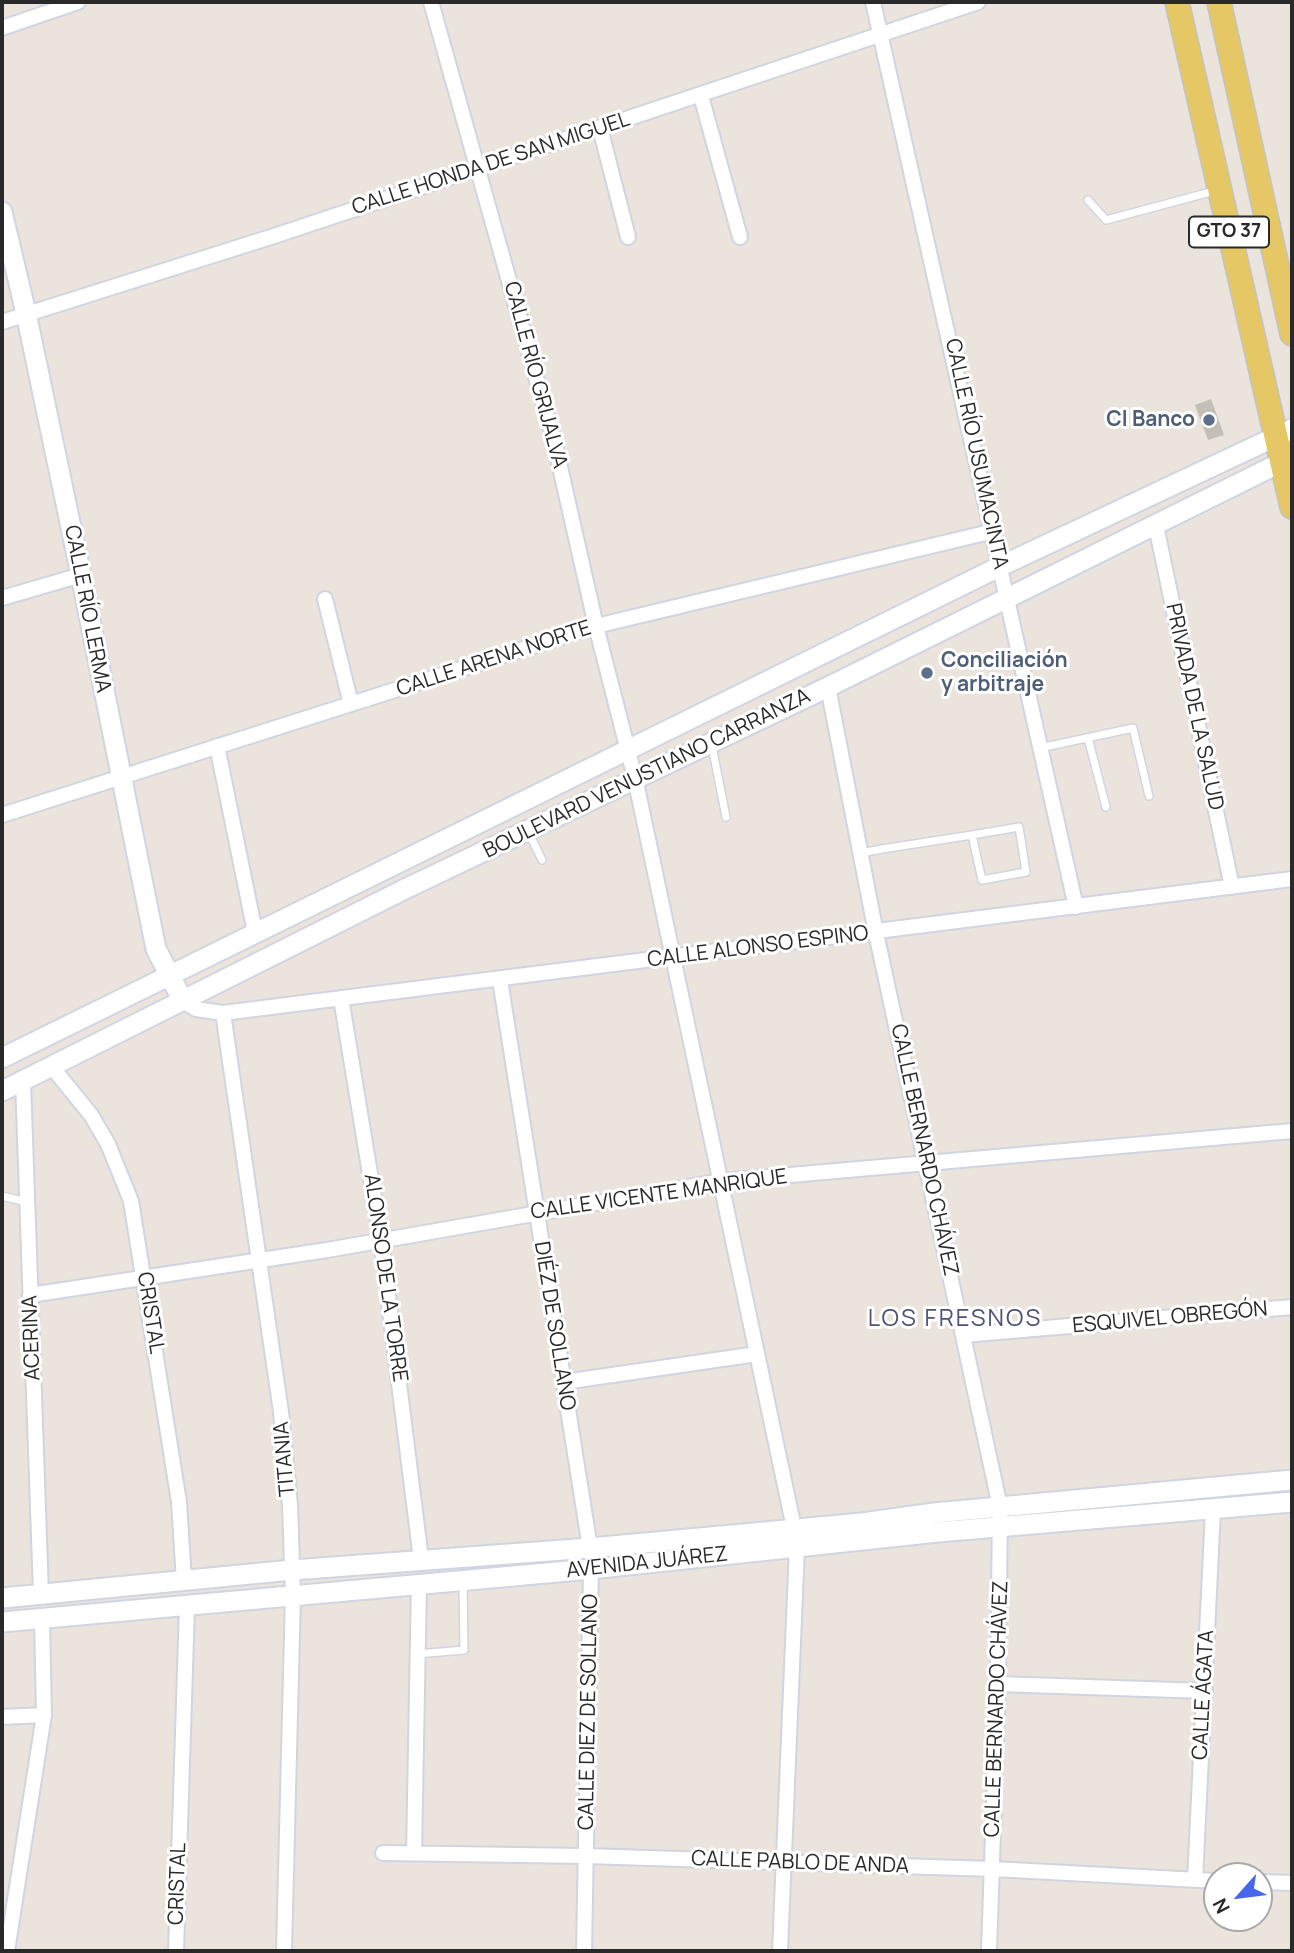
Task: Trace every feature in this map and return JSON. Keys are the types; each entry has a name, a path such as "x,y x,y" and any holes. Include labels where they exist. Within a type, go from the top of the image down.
{"main road":[{"name":"GTO 37","path":"1177,2 1220,190 1284,433 1292,507"},
{"name":"GTO 37","path":"1219,2 1290,310 1292,334"},
{"name":"CALLE RÍO LERMA","path":"2,212 81,575 156,949 183,1001"},
{"name":"BOULEVARD VENUSTIANO CARRANZA","path":"2,1058 1001,566 1284,433"},
{"name":"BOULEVARD VENUSTIANO CARRANZA","path":"2,1091 1287,460"},
{"name":"AVENIDA JUÁREZ","path":"2,1622 591,1569 1000,1507 1292,1480"},
{"name":"AVENIDA JUÁREZ","path":"2,1598 421,1559 1002,1528 1292,1503"}],"street":[{"path":"2,28 78,2"},
{"name":"CALLE RÍO GRIJALVA","path":"431,2 555,444 596,626 635,778 795,1537 780,1951"},
{"name":"CALLE RÍO USUMACINTA","path":"873,2 994,531 1076,907"},
{"name":"CALLE HONDA DE SAN MIGUEL","path":"2,321 274,236 978,2"},
{"path":"701,96 740,237"},
{"path":"600,128 628,237"},
{"name":"PRIVADA DE LA SALUD","path":"1156,526 1232,887"},
{"name":"CALLE ARENA NORTE","path":"2,815 596,626 994,531"},
{"path":"2,598 81,575"},
{"path":"325,599 351,704"},
{"name":"CALLE BERNARDO CHÁVEZ","path":"828,687 876,933 1000,1507 1002,1528 989,1951"},
{"path":"217,746 255,932"},
{"name":"CALLE ALONSO ESPINO","path":"223,1013 1292,879"},
{"name":"DIÉZ DE SOLLANO","path":"500,980 590,1548"},
{"name":"ALONSO DE LA TORRE","path":"341,998 381,1240 421,1559"},
{"path":"183,1001 196,1009 223,1013"},
{"name":"TITANIA","path":"223,1013 287,1460 293,1594 284,1951"},
{"name":"CRISTAL","path":"52,1067 91,1115 120,1172 131,1201 179,1502 184,1581"},
{"name":"ACERINA","path":"23,1081 40,1594"},
{"name":"CALLE VICENTE MANRIQUE","path":"30,1295 381,1240 722,1181 926,1162 1066,1153 1292,1130"},
{"name":"ESQUIVEL OBREGÓN","path":"964,1335 1292,1307"},
{"path":"564,1382 757,1354"},
{"name":"CALLE ÁGATA","path":"1195,1880 1213,1510"},
{"name":"CALLE DIEZ DE SOLLANO","path":"584,1951 591,1569"},
{"path":"414,1853 419,1583"},
{"name":"CRISTAL","path":"176,1951 187,1606"},
{"path":"7,1951 44,1715 42,1619"},
{"path":"998,1684 1205,1691"},
{"path":"2,1717 44,1715"},
{"name":"CALLE PABLO DE ANDA","path":"383,1853 586,1856 993,1869 1203,1880"},
{"path":"1273,1882 1292,1883"}],"lane":[{"path":"1088,200 1105,220 1220,190"},
{"path":"1040,748 1133,728 1149,796"},
{"path":"1088,738 1106,807"},
{"path":"711,743 726,817"},
{"path":"860,853 1019,827 1026,872 982,880 972,835"},
{"path":"528,831 542,860"},
{"path":"2,1196 27,1202"},
{"path":"417,1654 464,1650 463,1580"}],"building":[{"name":"CI Banco","path":"1211,399 1224,435 1208,440 1195,405"}],"place":[{"name":"CI Banco","path":"1209,420"},
{"name":"Conciliación y arbitraje","path":"927,673"}],"district":[{"name":"LOS FRESNOS","path":"955,1319"}]}
